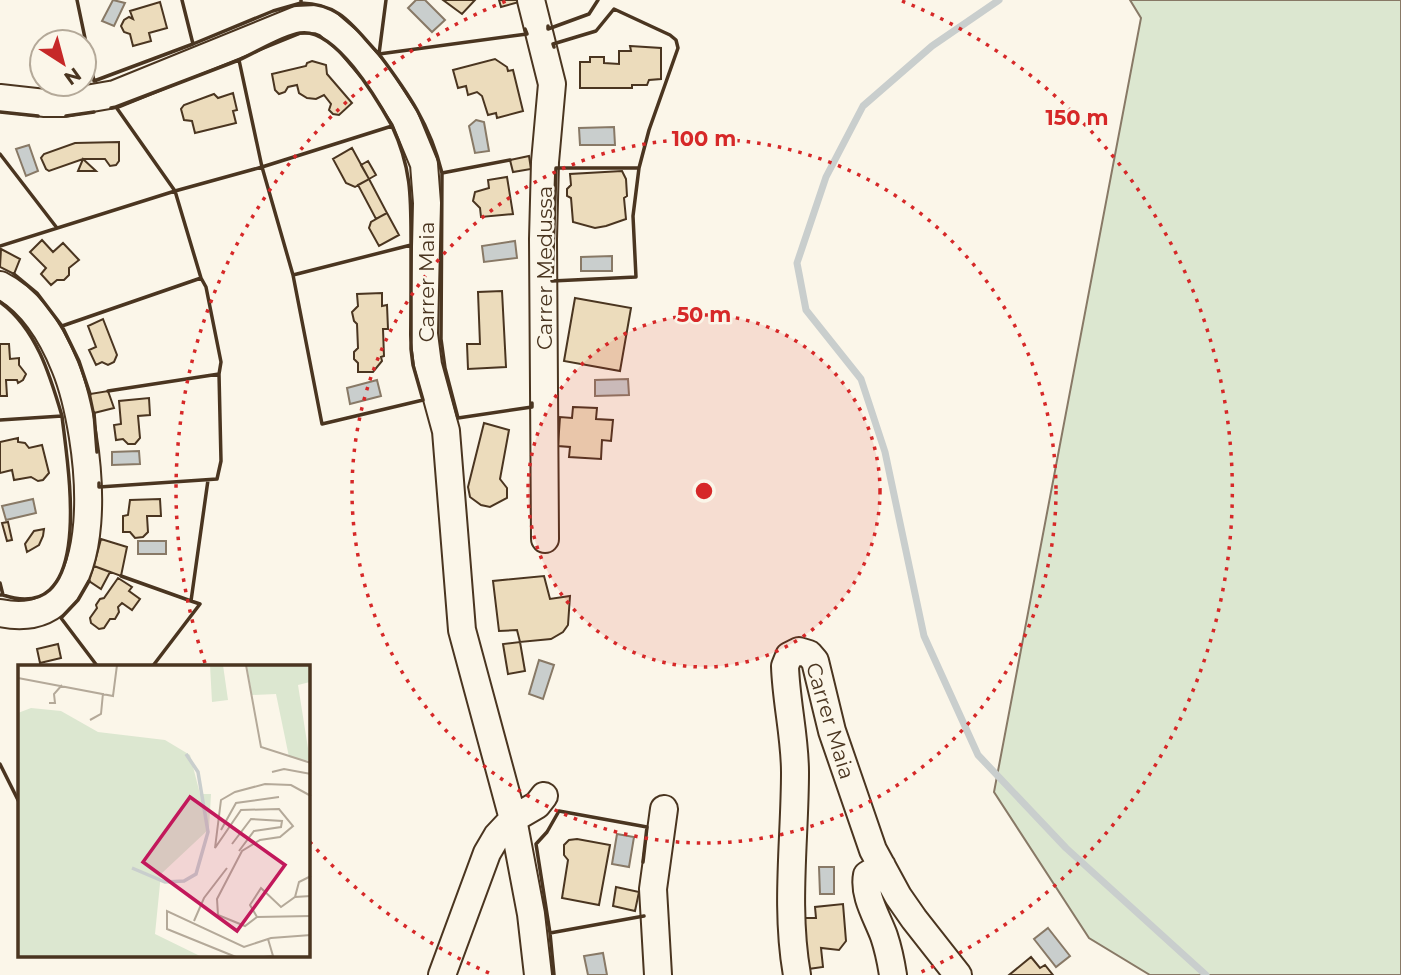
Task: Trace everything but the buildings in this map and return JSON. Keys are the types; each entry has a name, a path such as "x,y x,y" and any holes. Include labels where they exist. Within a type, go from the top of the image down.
{"street":[{"name":"Carrer Medussa","path":"531,0 552,84 545,162 543,239 545,539"},
{"name":"Carrer Maia","path":"0,98 54,103 115,94 297,19 307,18 317,19 336,29 378,76 405,118 424,164 427,203 424,334 428,365 443,417 448,447 462,630 513,819 531,914 538,975"},
{"path":"0,285 24,301 40,320 66,369 77,406 88,505 84,552 79,568 63,596 35,615 24,617 0,613"},
{"name":"Carrer Maia","path":"797,975 792,937 795,769 785,666 789,656 799,651 809,654 815,661 832,731 858,811 881,866 914,919 958,975"},
{"path":"442,975 487,853 497,836 513,819 537,805 544,796"},
{"path":"658,975 653,889 664,808"},
{"path":"881,866 867,875 866,881 870,901 885,939 893,975"}],"green space":[{"path":"1130,0 1401,0 1401,975 1150,975 1089,938 994,792 1141,18"}],"shaded area":[{"path":"113,0 125,3 114,26 102,21"},
{"path":"416,0 425,0 445,20 432,32 408,8"},
{"path":"476,120 484,122 489,151 475,153 469,126"},
{"path":"614,127 615,145 580,145 579,128"},
{"path":"29,145 38,171 26,176 16,149"},
{"path":"515,241 517,258 484,262 482,246"},
{"path":"612,256 612,271 581,271 581,257"},
{"path":"628,379 629,395 595,396 595,380"},
{"path":"377,380 381,396 350,404 347,388"},
{"path":"139,451 140,464 112,465 112,452"},
{"path":"33,499 36,513 6,520 2,506"},
{"path":"138,541 166,541 166,554 138,554"},
{"path":"539,660 554,665 543,699 529,694"},
{"path":"617,834 634,837 629,867 612,864"},
{"path":"819,867 834,867 834,894 820,894"},
{"path":"1048,928 1070,956 1056,967 1034,939"},
{"path":"603,953 607,975 588,975 584,956"}],"waterway":[{"path":"999,0 932,46 863,106 826,177 797,263 806,310 861,379 885,452 924,636 978,755 1066,848 1206,975"}],"wall":[{"path":"77,0 94,81 193,44"},
{"path":"182,0 193,44 273,11 301,3 301,0"},
{"path":"301,3 315,4 337,12 354,26 379,54 386,0"},
{"path":"548,26 548,29 589,14 598,0"},
{"path":"554,47 553,44 596,31 614,9 676,40 678,48 649,130 639,168"},
{"path":"510,160 442,173 431,139 417,110 379,54 527,34 525,29"},
{"path":"239,60 293,35 313,34 327,41 354,67 392,126 262,167 293,275 411,245 407,170 392,126"},
{"path":"111,108 116,107 175,191 262,167 239,60 116,107"},
{"path":"0,112 38,116"},
{"path":"66,116 94,112"},
{"path":"0,154 57,228"},
{"path":"556,168 639,168 633,216 636,277 552,281 556,168"},
{"path":"442,173 441,339 445,368 458,418 532,407 532,403"},
{"path":"0,246 175,191 201,278 62,326 37,293 14,274"},
{"path":"293,275 322,424 423,400 411,349 411,245"},
{"path":"201,278 206,287 221,362 219,374"},
{"path":"0,302 23,325 40,353 62,416"},
{"path":"62,326 79,361 90,394"},
{"path":"99,483 99,487 217,479 221,461 219,374 108,391"},
{"path":"94,413 97,452"},
{"path":"0,420 62,416 70,501 70,535 64,565 53,587 33,598 3,595"},
{"path":"121,576 191,601 208,480"},
{"path":"89,581 78,600 61,618 96,665"},
{"path":"0,583 3,595 0,595"},
{"path":"154,665 200,604 191,601"},
{"path":"0,764 18,800"},
{"path":"550,933 536,844 547,832 559,811 647,827 643,862"},
{"path":"554,975 550,933 644,916"}]}
